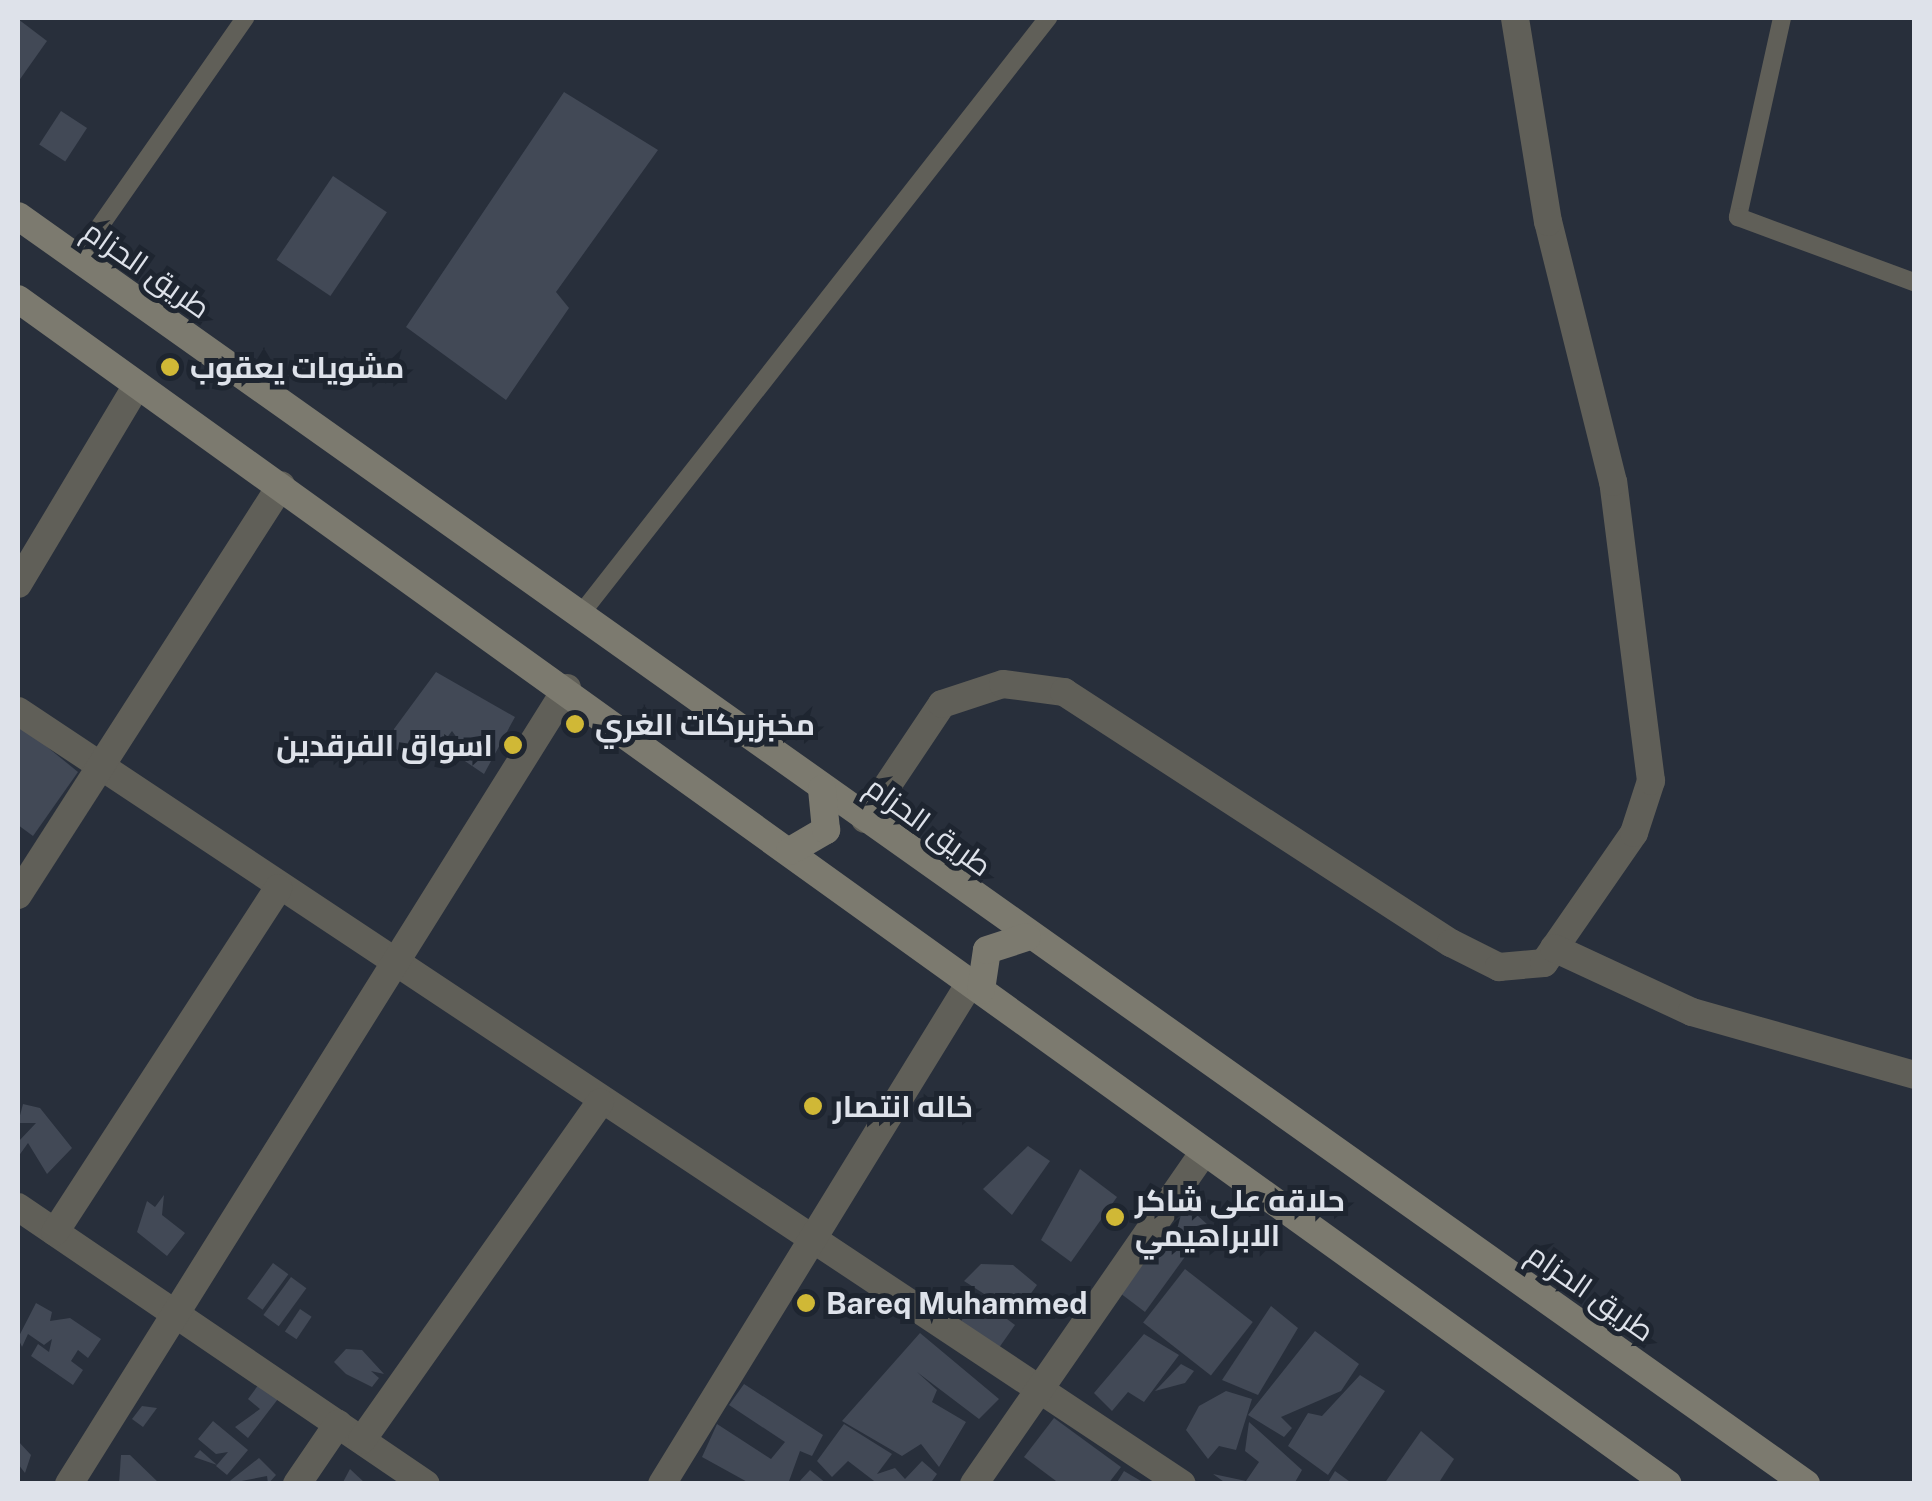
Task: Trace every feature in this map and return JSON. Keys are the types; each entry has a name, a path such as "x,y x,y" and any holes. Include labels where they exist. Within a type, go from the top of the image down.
{"main road":[{"name":"طريق الحزام","path":"18,216 1027,937 1795,1478"},
{"path":"18,299 566,688 1202,1153 1668,1484"},
{"path":"790,851 826,830 822,789"},
{"path":"976,987 987,950 1027,937"}],"street":[{"path":"865,820 942,704 1004,684 1064,692 1451,943 1500,967 1544,963 1634,833 1651,781 1612,482 1548,222 1515,18"},
{"path":"18,584 138,384"},
{"path":"18,895 281,486"},
{"path":"69,1484 566,688"},
{"path":"18,711 392,966 1182,1484"},
{"path":"54,1232 278,888"},
{"path":"1554,948 1692,1012 1914,1076"},
{"path":"662,1484 812,1240 976,987"},
{"path":"362,1440 600,1102"},
{"path":"984,1480 1038,1389 1202,1153"},
{"path":"18,1206 426,1484"},
{"path":"297,1484 338,1424"}],"lane":[{"path":"78,259 245,18"},
{"path":"580,616 1048,18"},
{"path":"1782,18 1738,218 1914,282"}],"building":[{"path":"18,19 47,41 18,82"},
{"path":"564,92 658,150 556,292 569,308 506,400 406,327"},
{"path":"61,111 87,128 65,161 39,145"},
{"path":"333,176 387,212 330,296 277,260"},
{"path":"436,672 515,717 484,774 453,753 460,742 452,731 425,767 396,749 394,729"},
{"path":"19,724 78,772 33,836 18,825"},
{"path":"23,1104 40,1108 72,1148 47,1174 28,1143 18,1157 18,1142 36,1123 18,1123"},
{"path":"1028,1146 1050,1161 1012,1215 983,1189"},
{"path":"1080,1169 1117,1197 1071,1262 1041,1240"},
{"path":"164,1195 162,1215 185,1233 167,1256 137,1232 147,1201 155,1207"},
{"path":"1188,1207 1208,1225 1145,1312 1120,1293"},
{"path":"273,1263 288,1274 263,1310 247,1299"},
{"path":"981,1264 1013,1265 1037,1285 1024,1303 1047,1305 1020,1317 964,1281"},
{"path":"1185,1269 1253,1322 1211,1376 1143,1323"},
{"path":"291,1277 306,1288 279,1326 263,1315"},
{"path":"979,1298 1015,1325 996,1352 961,1321"},
{"path":"36,1303 52,1312 50,1321 70,1318 101,1339 88,1358 78,1350 71,1361 83,1370 73,1385 31,1356 38,1344 49,1352 52,1339 44,1345 28,1334 22,1347 18,1338"},
{"path":"1271,1306 1298,1328 1258,1395 1222,1380"},
{"path":"300,1309 312,1317 297,1339 285,1331"},
{"path":"1315,1331 1359,1364 1341,1391 1281,1417 1292,1428 1284,1437 1248,1415"},
{"path":"920,1333 999,1399 979,1419 917,1372 937,1390 932,1402 966,1422 939,1467 921,1444 902,1456 842,1421"},
{"path":"1144,1334 1179,1355 1144,1402 1128,1392 1112,1411 1094,1393"},
{"path":"346,1349 362,1350 384,1374 371,1371 379,1378 372,1387 346,1374 334,1362"},
{"path":"1181,1364 1194,1371 1185,1383 1155,1391"},
{"path":"1360,1375 1385,1391 1328,1475 1288,1446 1308,1413 1322,1416"},
{"path":"262,1380 281,1395 248,1438 235,1427 260,1409 248,1399"},
{"path":"744,1384 823,1435 812,1456 800,1451 788,1484 751,1484 702,1457 717,1424 771,1459 785,1442 729,1405"},
{"path":"1226,1391 1252,1399 1236,1450 1219,1446 1208,1459 1186,1430 1199,1406"},
{"path":"142,1406 157,1408 143,1427 132,1419"},
{"path":"1054,1418 1121,1467 1108,1484 1060,1484 1024,1457"},
{"path":"213,1421 248,1450 227,1475 216,1466 228,1452 216,1454 198,1439"},
{"path":"1249,1422 1302,1470 1294,1484 1227,1484 1213,1474 1246,1481 1259,1462 1245,1451"},
{"path":"844,1424 892,1454 877,1474 895,1468 905,1479 922,1461 937,1474 930,1484 878,1484 848,1461 832,1477 817,1461"},
{"path":"1421,1431 1454,1459 1438,1484 1384,1484"},
{"path":"18,1441 31,1455 25,1473 18,1464"},
{"path":"200,1450 217,1465 194,1457"},
{"path":"121,1455 130,1455 160,1484 119,1484"},
{"path":"259,1458 276,1475 268,1484 267,1476 226,1484"},
{"path":"350,1469 366,1484 342,1484"},
{"path":"810,1470 827,1484 797,1484"},
{"path":"1124,1471 1146,1484 1116,1484"},
{"path":"1335,1471 1353,1484 1327,1484"}],"place":[{"name":"مشويات يعقوب","path":"170,367"},
{"name":"مخبزبركات الغري","path":"575,724"},
{"name":"اسواق الفرقدين","path":"513,745"},
{"name":"خاله انتصار","path":"813,1106"},
{"name":"حلاقه علي شاكر الابراهيمي","path":"1115,1217"},
{"name":"Bareq Muhammed","path":"806,1303"}]}
